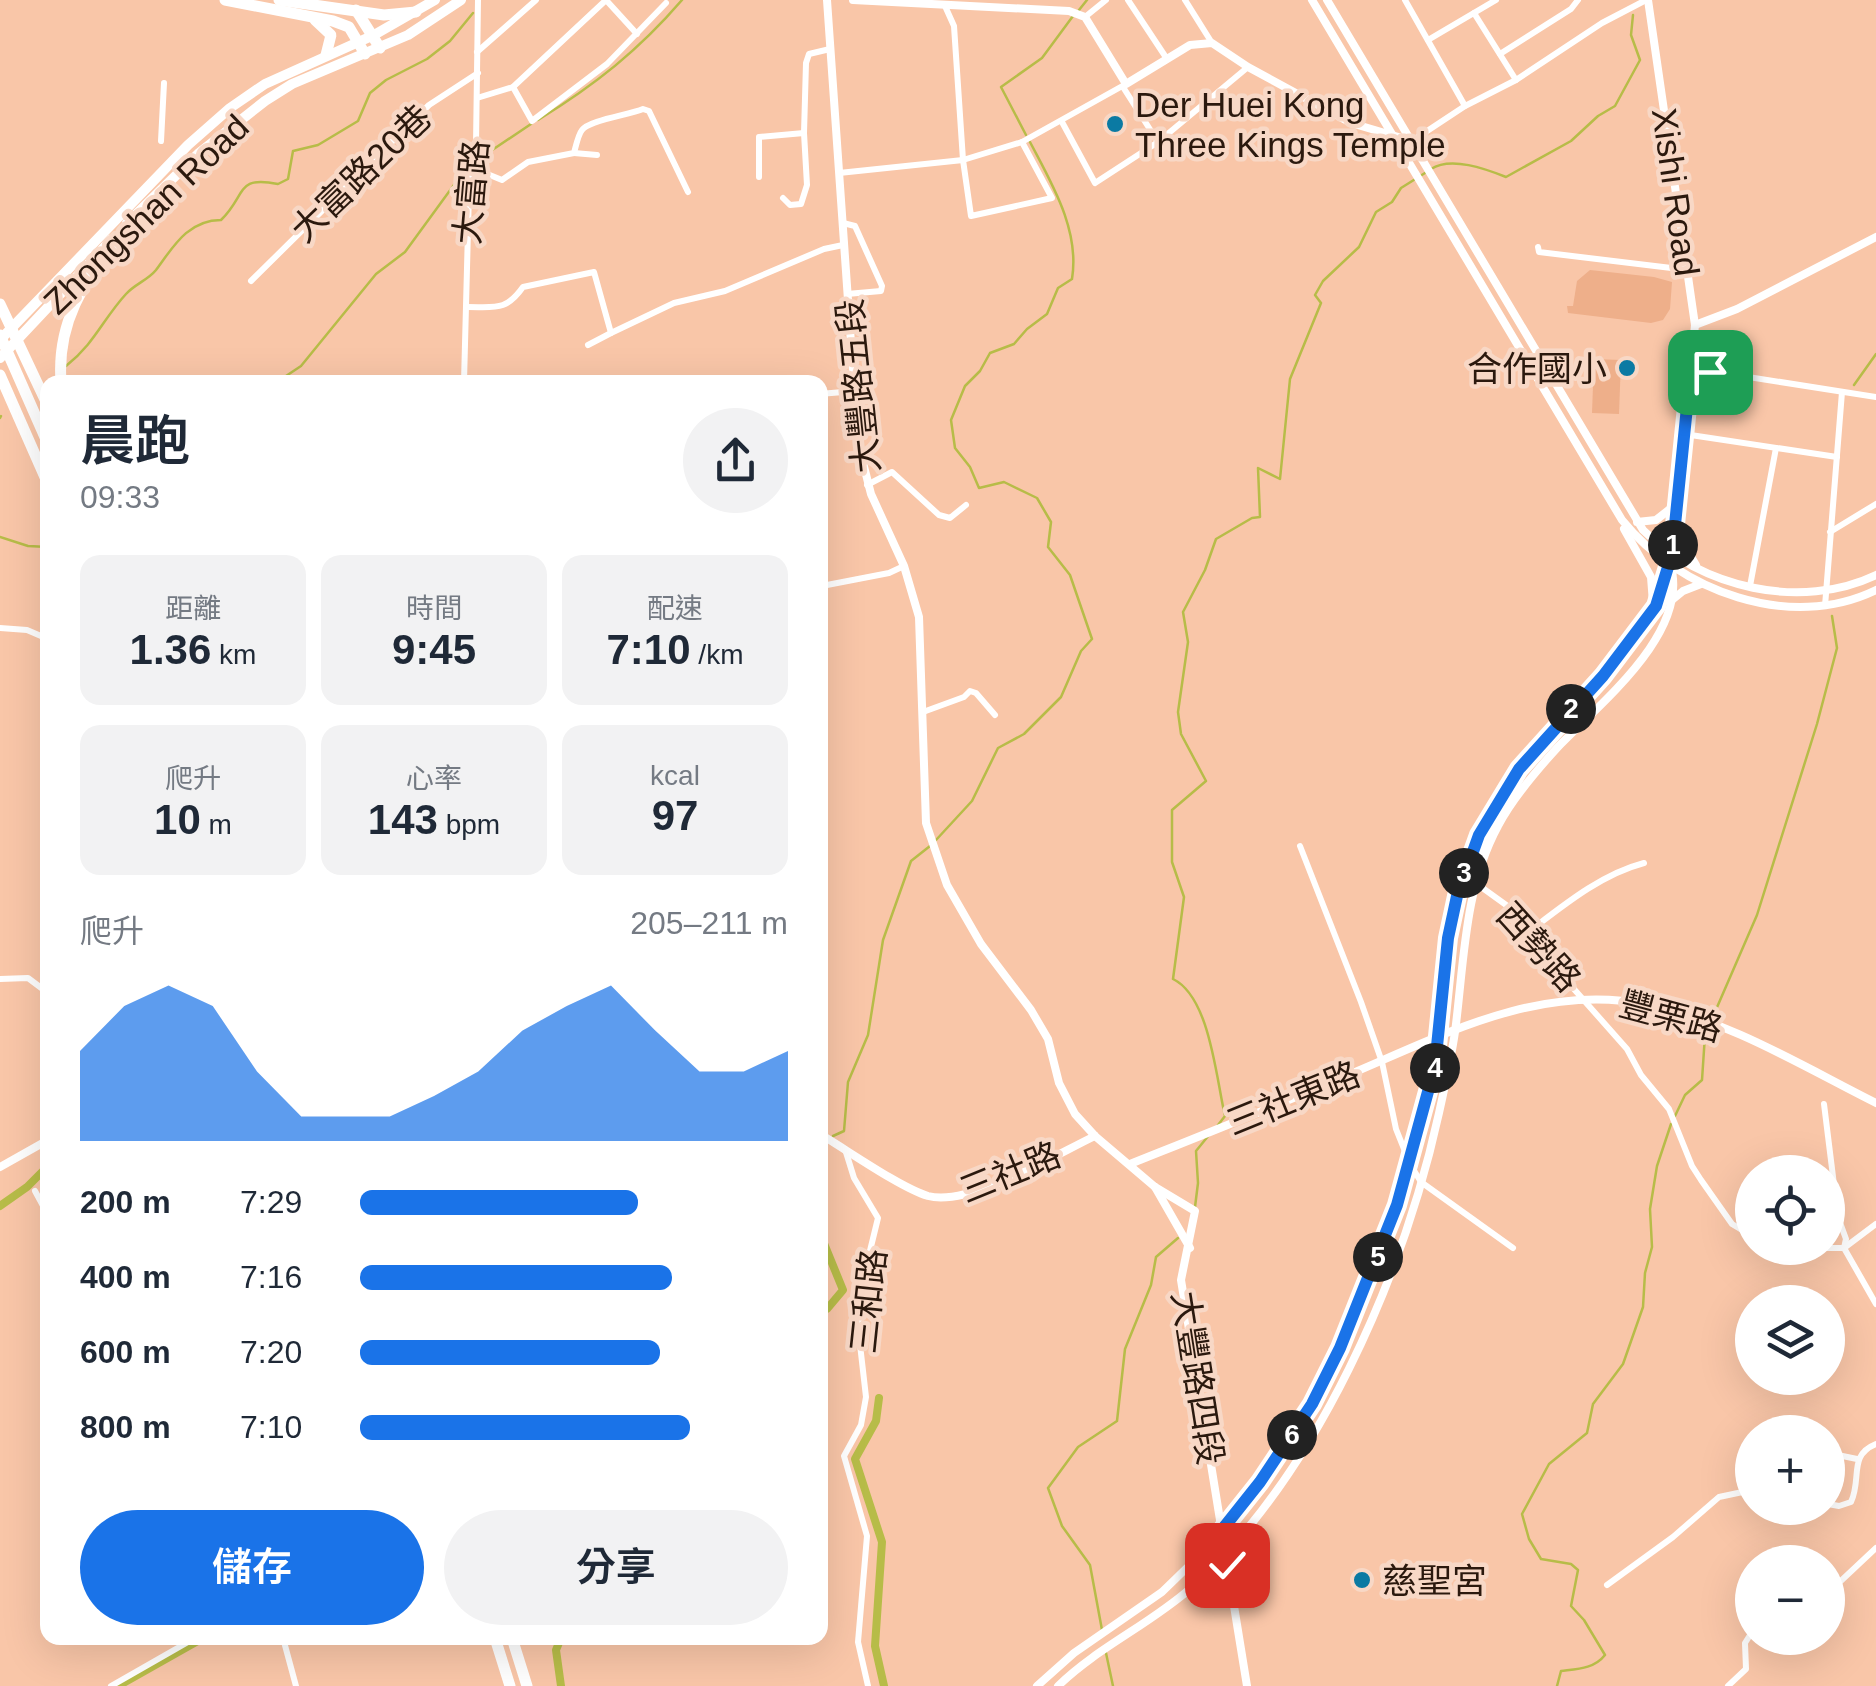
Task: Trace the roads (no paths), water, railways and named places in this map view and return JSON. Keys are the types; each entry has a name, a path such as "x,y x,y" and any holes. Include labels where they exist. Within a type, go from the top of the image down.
{"highway":[{"path":"225,0 349,27 363,48"},
{"path":"279,0 384,15 416,12"},
{"path":"356,10 377,41"},
{"path":"312,18 331,34 326,55"},
{"path":"61,375 61,349 80,289 132,218"},
{"path":"0,304 40,389"},
{"path":"0,337 40,425"},
{"path":"0,375 40,466"},
{"path":"497,1645 510,1686"},
{"path":"514,1645 528,1686"}],"main road":[{"name":"Zhongshan Road","path":"0,358 132,218 241,117 292,84 377,41 435,0"},
{"name":"Zhongshan Road","path":"377,41 421,28 462,0"},
{"name":"Zhongshan Road","path":"0,337 188,145 230,108 265,84 326,55 363,48"}],"street":[{"name":"大富路","path":"464,375 468,306 464,292 469,192 474,169 478,0"},
{"path":"477,52 536,0"},
{"path":"477,98 513,86 606,0 637,34"},
{"name":"大豐路五段","path":"827,0 858,443 868,485 904,566 920,616 926,823"},
{"path":"853,0 1001,5 1086,17 1158,142"},
{"path":"1053,12 1056,0"},
{"path":"1086,17 1106,0"},
{"path":"1128,0 1166,59"},
{"path":"1185,0 1212,43 1248,67 1351,123 1412,142"},
{"path":"1312,0 1622,520 1650,577 1654,590 1652,614"},
{"path":"1326,0 1637,522 1671,559 1700,584 1771,605 1824,606 1876,590"},
{"path":"1405,0 1465,106"},
{"path":"1428,40 1496,0"},
{"path":"1500,54 1578,0"},
{"path":"1412,142 1602,23 1647,0"},
{"name":"Xishi Road","path":"1037,1686 1162,1592 1221,1531 1260,1482 1312,1404 1376,1262 1410,1164 1440,1036 1448,938 1464,874 1479,835 1519,769 1603,676 1652,614 1671,559 1695,325 1647,0"},
{"path":"513,86 532,120 607,64 666,3"},
{"path":"945,6 954,26 971,216 1052,198 1022,142"},
{"path":"1474,13 1516,80"},
{"path":"838,173 964,160 1022,142 1190,45 1212,43"},
{"path":"783,198 790,205 801,204 807,185 806,62 809,54 830,49"},
{"path":"1062,122 1095,182 1158,142 1248,67"},
{"name":"大富路20巷","path":"251,281 429,105 478,74"},
{"path":"161,141 164,83"},
{"path":"574,153 581,130 589,124 624,118 643,108 649,111 688,192"},
{"path":"760,177 759,138 804,133"},
{"path":"474,169 502,180 528,162 574,153 598,155"},
{"path":"842,223 854,226 882,286 881,291 847,294"},
{"path":"1695,325 1737,309 1876,237"},
{"path":"588,345 674,303 725,291 843,245"},
{"path":"1538,247 1539,252 1688,270"},
{"path":"468,306 498,307 512,303 523,287 594,272 611,333"},
{"path":"1691,368 1876,397"},
{"path":"828,393 854,391"},
{"path":"1824,606 1842,392"},
{"path":"1684,434 1837,457"},
{"path":"1750,586 1776,448"},
{"path":"868,485 892,472 938,515 950,518 966,505"},
{"path":"1829,533 1876,504"},
{"path":"1637,522 1656,520 1675,505"},
{"path":"1622,520 1650,552 1750,586 1788,592 1826,591 1876,575"},
{"path":"1674,529 1699,568"},
{"name":"Xishi Road","path":"1058,1686 1080,1665 1152,1620 1225,1555 1287,1473 1328,1408 1395,1261 1439,1116 1455,1031 1464,947 1483,858 1498,824 1557,748 1634,670 1672,600 1671,559"},
{"path":"828,585 889,573 904,566"},
{"path":"1672,600 1700,584"},
{"path":"0,628 27,630 40,636"},
{"path":"923,712 964,697 970,691 995,714"},
{"name":"大豐路四段","path":"926,823 962,916 1039,1022 1054,1053 1065,1098 1095,1136 1154,1187 1194,1211 1181,1280 1248,1686"},
{"path":"1300,846 1382,1062 1396,1129 1410,1164 1419,1178 1512,1248"},
{"path":"1532,930 1596,884 1644,863"},
{"name":"西勢路","path":"1477,884 1510,907 1532,930 1550,962 1584,997 1670,1108 1692,1166 1735,1226"},
{"path":"0,979 28,978 40,987"},
{"name":"豐栗路","path":"1455,1031 1529,1006 1584,997 1646,1004 1689,1014 1740,1034 1876,1103"},
{"name":"三社東路","path":"1130,1164 1455,1031"},
{"path":"1824,1104 1830,1155"},
{"name":"三社路","path":"828,1139 917,1192 950,1199 976,1192 1095,1136"},
{"path":"0,1168 40,1145"},
{"name":"三和路","path":"845,1148 854,1178 878,1218 858,1327 866,1398 861,1425 844,1456 867,1536 858,1642 868,1686"},
{"name":"大豐路四段","path":"1154,1187 1190,1248"},
{"path":"34,1190 40,1201"},
{"path":"1845,1247 1876,1224"},
{"path":"1845,1250 1876,1304"},
{"path":"1845,1504 1856,1492 1857,1459 1864,1449 1876,1444"},
{"path":"1845,1457 1857,1459"},
{"path":"1607,1585 1673,1537 1719,1497 1735,1494"},
{"path":"1845,1574 1876,1548"},
{"path":"110,1686 183,1645"},
{"path":"286,1645 296,1686"},
{"path":"1728,1686 1746,1669 1745,1655"}],"waterway":[{"path":"538,120 615,66 682,0"},
{"path":"1079,10 1087,0"},
{"path":"66,366 126,294 153,273 182,236 199,225 221,220 248,185 278,184 288,179 293,151 318,145 358,121 370,93 427,59 450,41 473,13"},
{"path":"1431,169 1458,164 1506,177 1571,141 1615,106 1640,60 1631,35 1633,15"},
{"path":"1026,135 1001,87 1042,58 1073,16"},
{"path":"288,375 301,366 376,274 405,252 467,167 531,124"},
{"path":"936,840 972,801 998,748 1024,734 1061,697 1081,651 1092,639 1070,575 1048,547 1051,522 1037,498 1004,482 979,488 970,467 955,448 951,420 965,386 990,353 1014,344 1047,314 1058,288 1072,279 1068,225 1030,142"},
{"path":"1218,1125 1225,1116 1210,1040 1195,1003 1173,979 1184,897 1172,862 1172,810 1206,781 1181,734 1178,712 1188,642 1183,612 1216,539 1260,517 1258,468 1280,479 1290,379 1321,303 1315,295 1323,281 1359,247 1376,212 1392,202 1401,188 1425,173"},
{"path":"1854,385 1876,354"},
{"path":"0,537 40,547"},
{"path":"1675,1116 1685,1095 1702,1080 1705,1035 1757,915 1817,724 1837,648 1832,616"},
{"path":"833,1136 844,1131 848,1082 868,1035 883,940 911,861 930,846"},
{"path":"1557,1686 1561,1671 1590,1666 1605,1655 1571,1606 1578,1570 1571,1564 1541,1559 1529,1539 1522,1514 1549,1464 1587,1433 1593,1404 1623,1364 1643,1307 1645,1273 1652,1247 1650,1209 1657,1166 1671,1124"},
{"path":"1195,1207 1196,1151 1209,1135"},
{"path":"0,1206 40,1174"},
{"path":"1102,1630 1090,1565 1062,1526 1048,1488 1078,1447 1117,1421 1125,1349 1151,1285 1156,1257 1178,1238"},
{"path":"828,1253 843,1290 828,1308"},
{"path":"879,1398 876,1421 855,1459 882,1542 875,1646 884,1686"},
{"path":"118,1686 191,1645"},
{"path":"558,1645 561,1686"},
{"path":"1106,1653 1113,1686"}],"place":[{"name":"Der Huei Kong Three Kings Temple","path":"1115,124"},
{"name":"合作國小","path":"1627,368"},
{"name":"慈聖宮","path":"1362,1580"}]}
